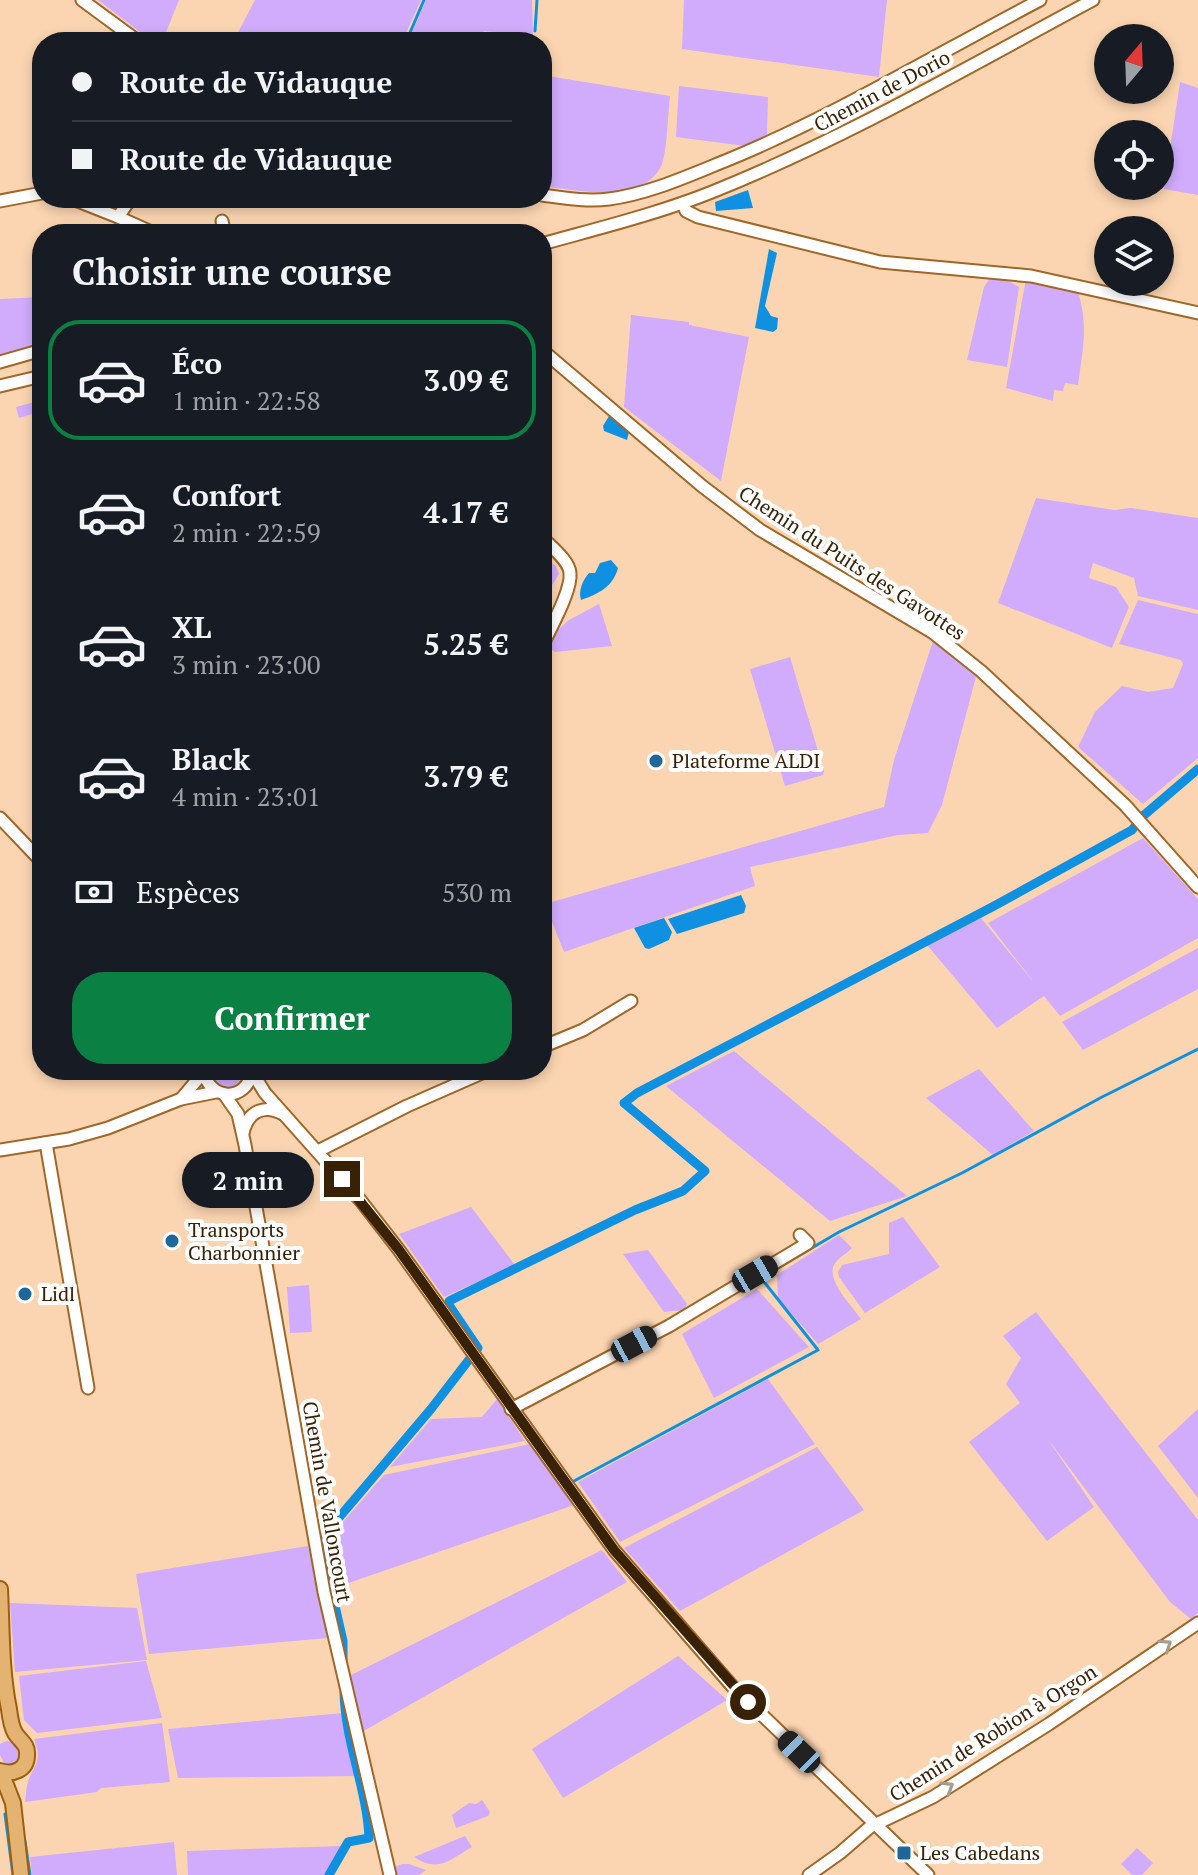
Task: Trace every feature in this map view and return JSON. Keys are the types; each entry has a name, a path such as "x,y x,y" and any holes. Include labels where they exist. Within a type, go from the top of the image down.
{"main road":[{"path":"0,1589 6,1694 11,1720 27,1754 19,1770 13,1803"},
{"path":"0,1723 6,1694"},
{"path":"0,1737 8,1735 18,1738"},
{"path":"19,1770 0,1772 13,1803 21,1875"}],"street":[{"path":"82,0 125,32"},
{"path":"552,196 592,201 612,199 698,172 813,123 1040,0"},
{"name":"Chemin de Dorio","path":"552,241 683,203 761,172 823,143 1093,0"},
{"path":"0,201 32,195"},
{"path":"683,203 686,211 698,217 880,262 1031,276 1198,313"},
{"path":"95,208 134,224"},
{"path":"118,217 124,208"},
{"path":"0,362 32,353"},
{"name":"Chemin du Puits des Gavottes","path":"552,358 702,486 760,530 932,632 981,671 1125,805 1196,879"},
{"path":"0,386 32,378"},
{"path":"552,548 570,573 568,586 552,624"},
{"path":"0,818 32,852"},
{"path":"552,1043 583,1030 631,1001"},
{"path":"181,1099 196,1080"},
{"name":"Chemin de Valloncourt","path":"206,1080 238,1114"},
{"path":"242,1090 247,1080"},
{"path":"257,1080 265,1093 318,1151 399,1250 614,1550 723,1675 928,1875"},
{"path":"318,1151 466,1080"},
{"path":"0,1150 108,1128 181,1099 242,1090 265,1093"},
{"name":"Chemin de Valloncourt","path":"242,1090 238,1114 324,1592 390,1875"},
{"path":"243,1133 250,1116 257,1110 271,1109 286,1116"},
{"path":"46,1143 88,1388"},
{"path":"511,1409 669,1326 808,1243 800,1235"},
{"name":"Chemin de Robion à Orgon","path":"809,1875 877,1824 933,1797 1198,1623"}],"shaded area":[{"path":"98,0 179,0 166,32 140,32"},
{"path":"255,0 421,0 407,32 238,32"},
{"path":"426,0 532,0 533,32 412,32"},
{"path":"684,0 887,0 879,77 682,49"},
{"path":"552,77 670,96 664,158 653,177 640,186 625,190 590,192 552,187"},
{"path":"1180,82 1198,88 1198,195 1174,191 1174,122"},
{"path":"679,86 768,97 767,136 745,146 676,137"},
{"path":"990,278 1007,280 1019,287 1007,367 967,360 984,287"},
{"path":"1026,279 1077,288 1081,302 1084,336 1078,385 1065,383 1063,391 1054,390 1053,401 1006,388"},
{"path":"32,297 32,349 0,357 0,299"},
{"path":"631,315 689,322 689,325 749,337 721,481 624,407"},
{"path":"32,403 32,414 19,418 16,407"},
{"path":"1036,498 1198,518 1198,610 1138,596 1134,578 1093,563 1089,578 1116,587 1129,607 1112,648 998,603"},
{"path":"552,563 559,574 552,586"},
{"path":"1138,600 1198,614 1198,758 1143,804 1078,747 1095,712 1122,686 1148,692 1173,688 1183,664 1181,660 1119,644"},
{"path":"599,604 612,646 552,650 552,639 557,628"},
{"path":"934,638 977,673 942,805 928,833 898,835 750,867 755,886 564,952 552,922 552,902 884,807 894,760"},
{"path":"790,657 824,771 823,775 785,786 750,669"},
{"path":"1143,838 1198,899 1198,938 1060,1016 1044,996 997,1028 927,945 981,918 1036,985 988,923"},
{"path":"1198,948 1198,989 1083,1050 1062,1022"},
{"path":"734,1051 907,1196 830,1221 666,1086"},
{"path":"979,1069 1034,1131 993,1155 926,1098"},
{"path":"240,1080 233,1087 224,1087 215,1081"},
{"path":"471,1207 515,1265 444,1297 399,1234"},
{"path":"903,1217 940,1267 865,1313 838,1272 842,1265 889,1254 889,1223"},
{"path":"839,1235 852,1248 834,1264 834,1280 861,1319 818,1344 778,1298 777,1275"},
{"path":"648,1250 687,1304 684,1310 664,1312 623,1254"},
{"path":"309,1285 312,1332 290,1333 287,1287"},
{"path":"757,1289 809,1347 714,1398 682,1334"},
{"path":"1036,1312 1198,1520 1198,1613 1191,1619 1170,1602 1047,1438 1094,1507 1047,1541 969,1442 1020,1403 1006,1384 1021,1358 1003,1336"},
{"path":"768,1379 815,1444 620,1542 578,1482"},
{"path":"497,1399 525,1441 390,1467 431,1419 482,1417"},
{"path":"1198,1409 1198,1498 1158,1446"},
{"path":"530,1444 574,1505 340,1586 329,1538 384,1475"},
{"path":"817,1447 864,1510 680,1611 624,1548"},
{"path":"308,1546 328,1638 149,1654 136,1574"},
{"path":"602,1550 627,1582 360,1733 349,1676"},
{"path":"10,1603 137,1608 147,1660 15,1672"},
{"path":"678,1656 727,1700 563,1798 532,1749"},
{"path":"146,1661 162,1718 37,1733 24,1720 19,1676"},
{"path":"343,1713 355,1776 178,1778 168,1729"},
{"path":"162,1723 170,1782 101,1788 97,1792 25,1802 28,1782 38,1758 34,1739"},
{"path":"6,1741 16,1745 21,1755 14,1766 6,1767 0,1755 0,1744"},
{"path":"482,1800 490,1812 488,1816 456,1828 452,1815 469,1803 476,1804"},
{"path":"465,1836 472,1847 444,1863 430,1864 414,1857"},
{"path":"174,1842 177,1875 32,1875 30,1857"},
{"path":"342,1846 326,1875 188,1875 187,1851"},
{"path":"1137,1848 1153,1863 1142,1875 1132,1875 1121,1864"},
{"path":"402,1864 426,1870 419,1875 394,1875 392,1868"}],"water":[{"path":"748,190 753,208 716,211 715,202"},
{"path":"769,249 777,253 765,306 771,316 778,318 777,329 773,332 755,328"},
{"path":"609,416 629,432 627,440 604,431 603,426"},
{"path":"611,560 618,568 609,585 581,600 583,582 589,573 595,573 600,563"},
{"path":"741,895 746,906 744,913 677,934 668,919"},
{"path":"664,918 672,932 669,940 645,948 634,928"}],"waterway":[{"path":"410,32 424,0"},
{"path":"535,31 537,0"},
{"path":"343,1661 343,1641 320,1540 431,1409 478,1348 449,1301 635,1210 683,1191 705,1171 624,1103 637,1093 1132,830 1143,816 1198,769"},
{"path":"574,1481 818,1350 761,1278 839,1232 962,1173 1198,1049"},
{"path":"329,1875 348,1842 369,1838 344,1692"},
{"path":"5,1814 13,1875"},
{"path":"25,1841 30,1875"}],"place":[{"name":"Plateforme ALDI","path":"656,761"},
{"name":"Transports Charbonnier","path":"172,1241"},
{"name":"Lidl","path":"25,1294"},
{"name":"Les Cabedans","path":"904,1853"}],"route":[{"path":"342,1179 399,1250 614,1550 748,1702"}]}
